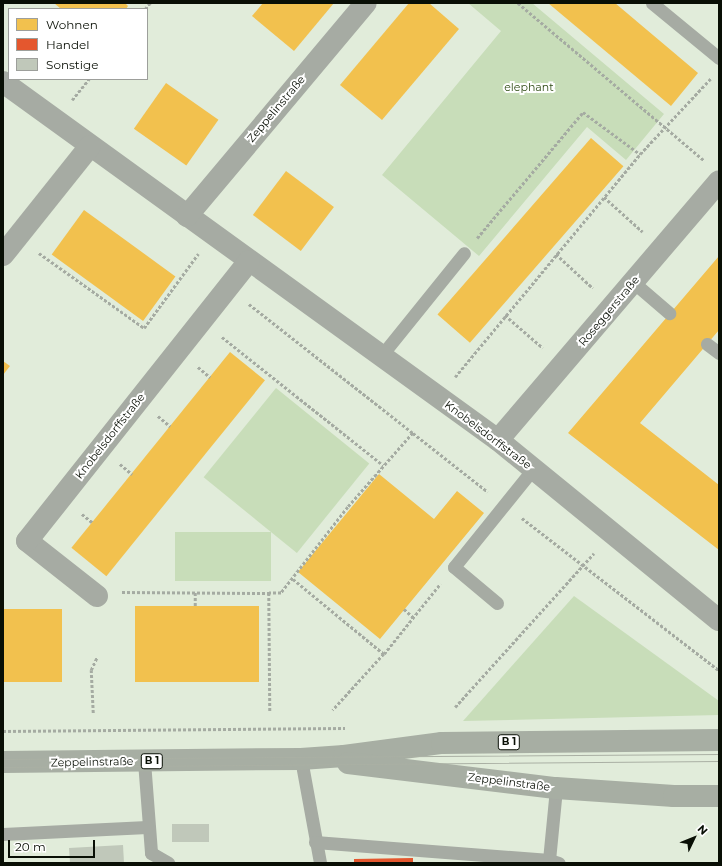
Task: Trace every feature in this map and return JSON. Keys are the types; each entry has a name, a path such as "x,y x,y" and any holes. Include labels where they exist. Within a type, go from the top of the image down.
{"main road":[{"name":"Zeppelinstraße","path":"3,762 301,759 344,756 442,743 719,740"},
{"name":"Zeppelinstraße","path":"301,759 556,788 674,796 719,796"}],"street":[{"name":"Zeppelinstraße","path":"187,216 366,3"},
{"name":"Knobelsdorffstraße","path":"3,82 498,440 719,620"},
{"path":"3,255 90,146"},
{"name":"Roseggerstraße","path":"498,440 719,181"},
{"name":"Knobelsdorffstraße","path":"106,594 27,541 249,261"}],"lane":[{"path":"652,3 719,58"},
{"path":"381,356 464,253"},
{"path":"633,282 670,312"},
{"path":"707,344 719,354"},
{"path":"497,603 454,568 533,469"},
{"path":"301,759 320,863"},
{"path":"144,761 147,826 151,853 168,863"},
{"path":"315,842 554,861 556,788"},
{"path":"3,834 147,826"}],"path":[{"path":"518,3 707,163"},
{"path":"439,398 556,254 640,154 714,75"},
{"path":"464,253 582,112 640,154"},
{"path":"604,197 661,249"},
{"path":"17,237 144,328 212,234"},
{"path":"556,254 613,306"},
{"path":"71,276 74,272"},
{"path":"228,288 582,566 719,670"},
{"path":"117,309 120,305"},
{"path":"505,316 563,365"},
{"path":"221,335 383,465"},
{"path":"196,366 210,377"},
{"path":"156,414 170,426"},
{"path":"106,594 195,592 281,593 383,465 413,433"},
{"path":"117,462 132,474"},
{"path":"78,511 93,523"},
{"path":"455,707 582,566"},
{"path":"333,710 384,654 454,568"},
{"path":"293,579 384,654"},
{"path":"195,592 195,606"},
{"path":"269,593 270,712"},
{"path":"404,609 413,617"},
{"path":"93,713 91,670 97,657"}],"green space":[{"name":"elephant","path":"468,3 532,3 664,114 626,160 587,127 479,256 382,175 501,31"},
{"path":"276,388 369,464 297,553 204,477"},
{"path":"175,532 271,532 271,581 175,581"},
{"path":"574,596 719,701 719,715 463,721"}],"building: Wohnen":[{"path":"54,3 125,3 128,6 127,8 60,8"},
{"path":"263,3 334,3 294,51 252,16"},
{"path":"409,3 429,3 459,29 382,120 340,85"},
{"path":"548,3 615,3 698,73 671,106"},
{"path":"166,83 218,120 186,166 134,129"},
{"path":"591,138 623,166 470,343 437,315"},
{"path":"286,171 334,207 301,251 253,215"},
{"path":"84,210 175,276 143,321 52,254"},
{"path":"719,256 719,330 640,423 719,485 719,550 568,433"},
{"path":"230,352 265,380 106,576 71,548"},
{"path":"3,361 10,366 3,375"},
{"path":"379,474 434,519 457,491 484,513 380,639 298,572"},
{"path":"135,606 259,606 259,682 135,682"},
{"path":"3,609 62,609 62,682 3,682"}],"building: Handel":[{"path":"413,858 413,863 354,863 354,859"}],"building: Sonstige":[{"path":"172,824 209,824 209,842 172,842"},
{"path":"123,845 124,863 70,863 69,848"}],"tram line":[{"path":"3,759 719,754"},
{"path":"3,767 719,761"}]}
